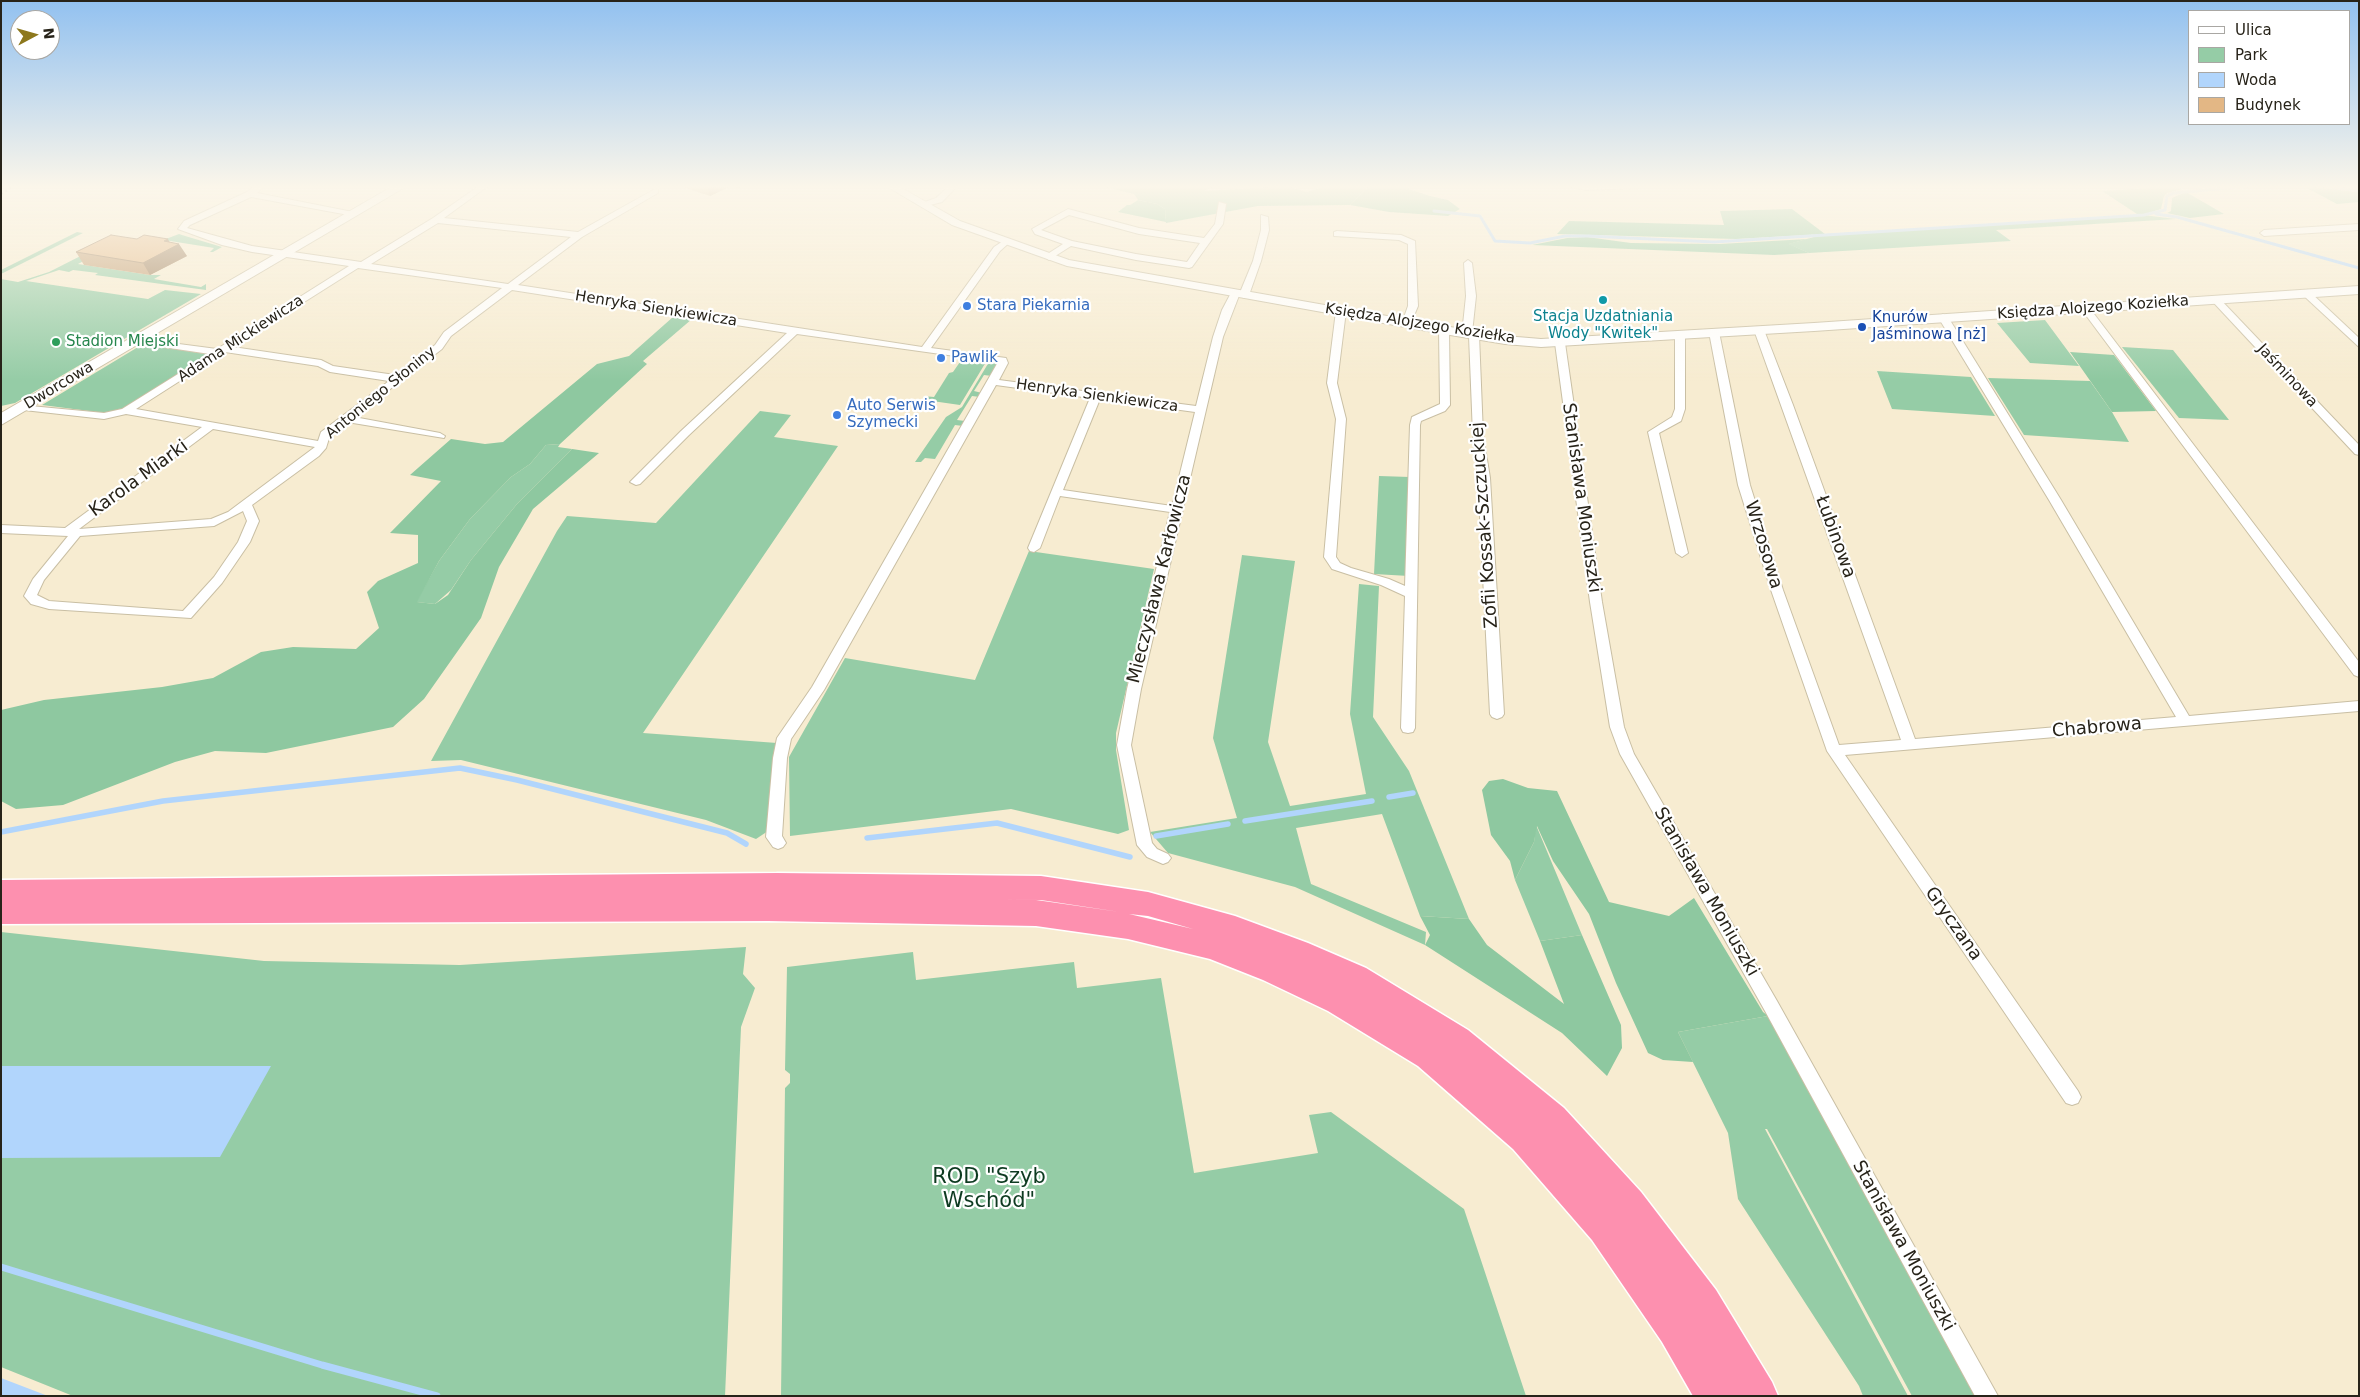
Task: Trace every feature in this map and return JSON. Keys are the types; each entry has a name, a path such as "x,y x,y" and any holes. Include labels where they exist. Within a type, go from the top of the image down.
{"highway":[{"path":"1,892 777,885 963,886 1041,888 1148,904 1205,920 1297,952 1355,978 1456,1040 1552,1120 1628,1205 1702,1304 1758,1396"},
{"path":"1,911 768,909 1036,913 1128,926 1213,947 1274,970 1340,1001 1430,1055 1526,1137 1605,1227 1676,1328 1716,1396"}],"main road":[{"name":"Dworcowa","path":"1,420 289,251"}],"street":[{"name":"Henryka Sienkiewicza","path":"267,251 795,332 1001,359 1003,363 993,382 817,690 784,738 780,758 774,837 778,843"},
{"name":"Adama Mickiewicza","path":"126,411 384,251"},
{"name":"Antoniego Słoniny","path":"1,529 71,534 207,523 226,517 247,506 315,454 325,434 439,347 447,334 558,251"},
{"path":"925,350 996,251"},
{"name":"Księdza Alojzego Koziełka","path":"1032,251 1049,257 1114,272 1444,330 1505,340 1560,342 2359,290"},
{"path":"1049,257 1058,251"},
{"path":"1109,251 1189,265 1199,251"},
{"name":"Mieczysława Karłowicza","path":"1163,858 1152,853 1146,845 1124,744 1134,689 1222,323 1252,276 1259,251"},
{"path":"1407,323 1414,306 1412,251"},
{"name":"Zofii Kossak-Szczuckiej","path":"1468,263 1471,296 1470,334 1478,435 1484,478 1497,714"},
{"path":"2306,294 2359,344"},
{"name":"Jaśminowa","path":"2216,300 2359,452"},
{"path":"2085,308 2359,672"},
{"path":"1341,312 1332,383 1341,419 1330,557 1336,566 1385,582 1411,594"},
{"path":"1943,318 2055,500 2185,721"},
{"path":"1408,728 1415,425 1416,419 1441,409 1445,405 1444,330"},
{"name":"Łubinowa","path":"1759,330 1788,405 1910,744"},
{"path":"636,482 685,433 795,332"},
{"name":"Wrzosowa","path":"1714,332 1744,485 1777,590 1834,751"},
{"path":"1678,334 1680,338 1680,409 1677,419 1653,432 1682,553"},
{"path":"136,340 321,363 330,369 399,379"},
{"name":"Stanisława Moniuszki","path":"1560,342 1596,602 1616,727 1627,754 1771,1006 1987,1396"},
{"name":"Henryka Sienkiewicza","path":"993,382 1201,410"},
{"path":"1034,548 1096,396"},
{"path":"24,407 104,416 126,411 321,445"},
{"path":"346,419 440,436"},
{"name":"Karola Miarki","path":"212,425 71,534 30,596 35,601 49,604 186,615 218,580 246,538 254,521 247,506"},
{"path":"1056,492 1177,510"},
{"name":"Chabrowa","path":"1834,751 2359,706"},
{"name":"Gryczana","path":"1834,751 2072,1097"}],"green space":[{"path":"39,251 47,251 1,274 1,270"},
{"name":"Stadion Miejski","path":"90,251 102,251 78,264 161,275 154,279 201,287 206,284 206,290 95,275 98,273 73,270 69,272 59,270 26,281 148,299 165,290 201,294 15,403 1,406 1,279 18,282 49,272"},
{"path":"1682,251 1805,251 1809,253 1774,255"},
{"path":"1805,251 1839,251 1809,253"},
{"path":"673,317 692,319 643,361 647,364 560,444 546,445 530,464 511,477 470,519 439,561 417,602 435,604 448,595 471,560 517,504 572,449 599,453 533,509 499,567 481,618 424,699 393,727 266,753 215,751 175,762 63,805 16,809 1,801 1,710 44,700 162,687 213,678 261,652 293,647 356,649 379,628 367,592 378,581 418,563 418,535 390,533 441,481 410,475 451,439 485,444 503,442 597,364 629,356"},
{"path":"2045,320 2079,366 2030,363 1997,323"},
{"path":"143,344 206,354 202,357 205,357 124,408 116,411 105,413 42,405"},
{"path":"2122,347 2173,350 2229,420 2179,418"},
{"path":"2070,352 2114,355 2156,411 2112,412"},
{"path":"962,359 986,362 960,405 932,401 923,396 934,397 949,373 953,372"},
{"path":"989,362 998,364 992,376 984,375 974,391 982,393 980,397 972,396 957,420 965,421 963,426 955,425 935,459 925,458 921,462 915,462 946,417 962,407"},
{"path":"1877,371 1971,377 1995,416 1892,409"},
{"path":"1988,378 2090,381 2112,412 2129,442 2024,435"},
{"path":"760,411 791,415 774,437 838,446 643,733 777,743 768,831 756,839 706,820 461,760 431,761 567,516 656,523"},
{"path":"560,444 558,447 572,449 517,504 471,560 451,590 435,604 416,602 439,561 470,519 511,477 530,464 546,445"},
{"path":"1379,476 1410,477 1409,576 1374,574"},
{"path":"1029,551 1154,569 1116,733 1116,750 1129,830 1118,834 1011,809 790,836 789,757 845,658 975,680"},
{"path":"1242,555 1295,561 1268,742 1290,806 1366,794 1350,714 1359,584 1379,586 1373,717 1409,771 1469,919 1420,916 1382,814 1296,828 1311,884 1426,932 1425,945 1295,887 1168,853 1150,832 1237,818 1213,738"},
{"path":"1503,779 1528,788 1557,791 1609,902 1669,916 1694,898 1763,1012 1768,1016 1678,1032 1693,1062 1663,1060 1648,1053 1616,983 1589,914 1553,861 1537,826 1534,842 1515,880 1510,861 1491,835 1482,790 1489,781"},
{"path":"1536,825 1582,935 1540,941 1515,880 1534,842"},
{"path":"1420,916 1469,919 1487,945 1564,1004 1540,941 1582,935 1621,1025 1622,1048 1607,1076 1562,1033 1425,945 1430,935"},
{"path":"1,932 264,961 460,965 746,947 743,974 755,988 741,1027 725,1396 73,1396 1,1367"},
{"name":"ROD \"Szyb Wschód\"","path":"913,952 916,980 1074,962 1077,988 1161,978 1194,1173 1318,1153 1309,1115 1331,1112 1464,1209 1526,1396 781,1396 785,1088 790,1083 790,1074 785,1070 787,967"},
{"path":"1768,1016 1981,1396 1912,1396 1767,1129 1765,1129 1908,1396 1863,1396 1859,1386 1738,1199 1728,1133 1678,1032"}],"water":[{"path":"1,1066 271,1066 220,1157 1,1158"},
{"path":"1,1378 48,1396 1,1396"}],"building":[{"path":"78,251 165,251 143,263 76,252"}],"waterway":[{"path":"2299,251 2359,268"},
{"path":"1,832 163,801 460,768 517,780 727,833 746,844"},
{"path":"1389,797 1413,793"},
{"path":"1245,821 1372,801"},
{"path":"867,838 997,823 1130,857"},
{"path":"1156,836 1228,824"},
{"path":"1,1267 322,1365 437,1396"}],"place":[{"name":"Stacja Uzdatniania Wody \"Kwitek\"","path":"1603,300"},
{"name":"Stara Piekarnia","path":"967,306"},
{"name":"Knurów Jaśminowa [nż]","path":"1862,327"},
{"name":"Stadion Miejski","path":"56,342"},
{"name":"Pawlik","path":"941,358"},
{"name":"Auto Serwis Szymecki","path":"837,415"}]}
